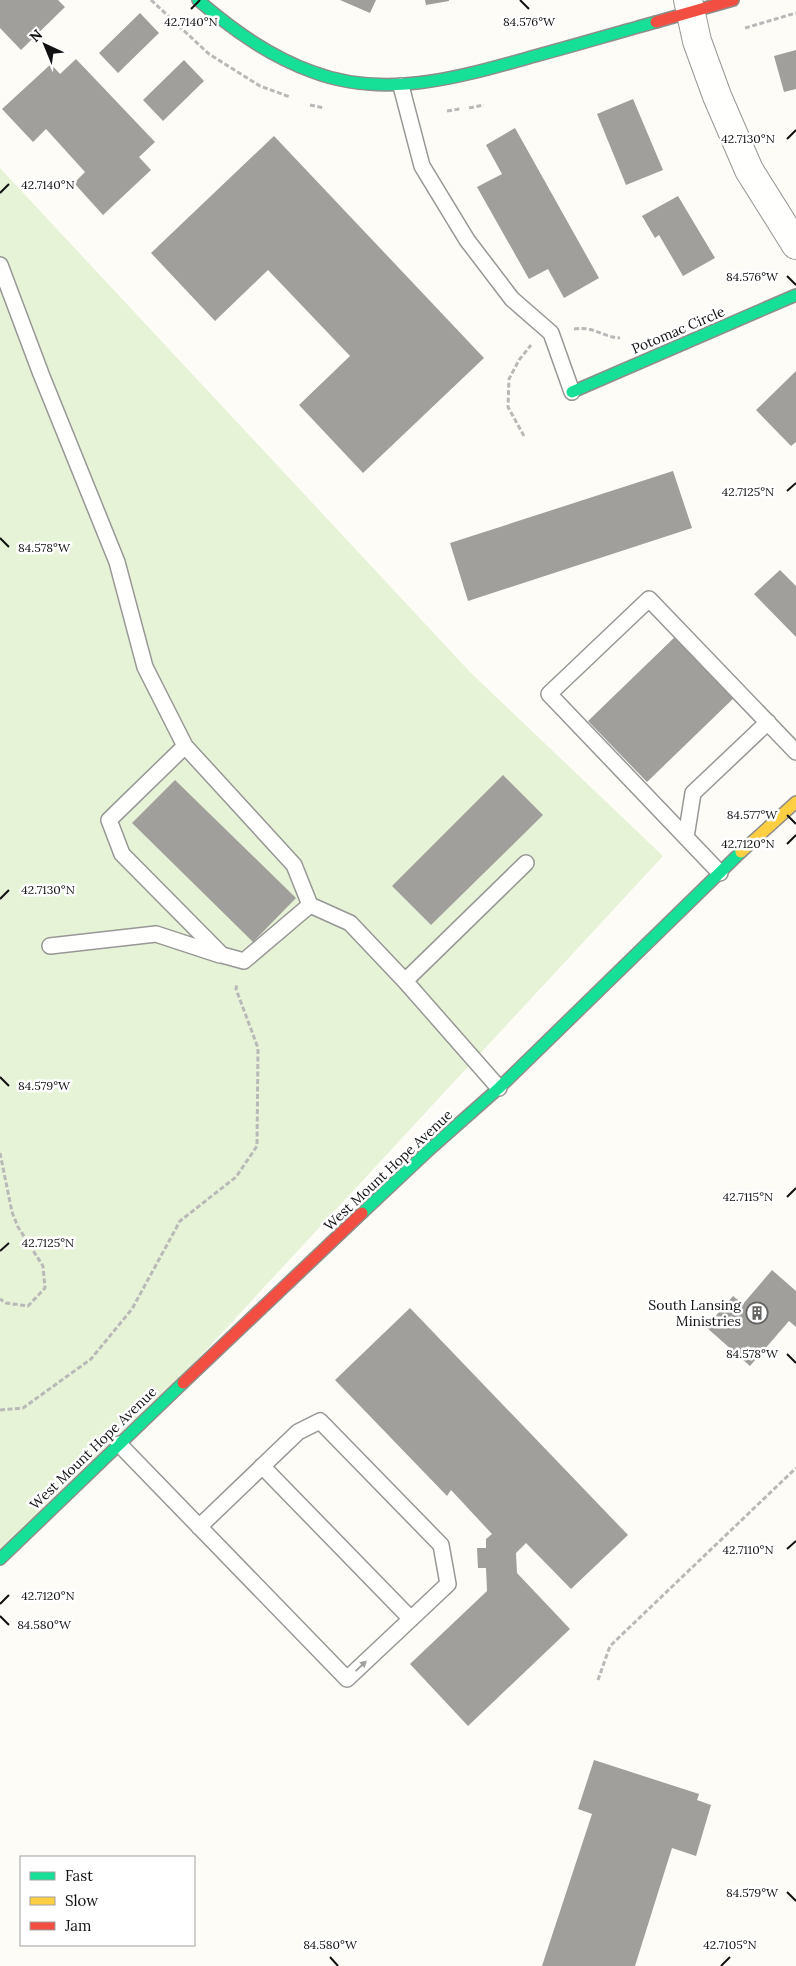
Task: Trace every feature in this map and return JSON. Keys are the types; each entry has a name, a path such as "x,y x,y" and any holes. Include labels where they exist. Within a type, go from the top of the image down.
{"street":[{"path":"198,0 229,27 269,53 314,73 356,83 401,86 461,77 689,6 733,0"},
{"path":"689,6 697,41 716,96 749,170 796,245"},
{"name":"Potomac Circle","path":"572,392 796,295"},
{"name":"West Mount Hope Avenue","path":"0,1559 423,1155 499,1088 720,873 796,802"}],"lane":[{"path":"401,86 422,166 467,240 512,299 551,333 572,392"},
{"path":"0,264 40,374 117,562 145,667 185,746 294,865 310,905 350,923 405,981 499,1088"},
{"path":"720,873 549,694 649,599 796,752"},
{"path":"686,837 693,793 768,722"},
{"path":"185,746 110,820 122,854 222,956"},
{"path":"405,981 526,863"},
{"path":"50,946 156,934 222,956 244,961 310,905"},
{"path":"119,1444 199,1527 347,1679 448,1584 441,1545 320,1421 298,1432 199,1527"},
{"path":"262,1466 411,1619"}],"path":[{"path":"0,1410 23,1408 91,1358 132,1309 180,1221 236,1177 257,1146 258,1048 236,989 244,961"},
{"path":"0,1153 12,1212 18,1227 43,1266 45,1288 28,1306 6,1303 0,1299"},
{"path":"598,1680 610,1646 796,1468"}],"green space":[{"path":"0,168 471,673 663,856 119,1444 0,1559"}],"building":[{"path":"0,0 58,0 65,7 21,50 0,28"},
{"path":"340,0 376,0 370,13"},
{"path":"425,0 449,0 449,1 426,5"},
{"path":"140,13 159,33 118,73 99,53"},
{"path":"796,50 796,89 784,92 774,56"},
{"path":"76,59 155,142 139,157 151,170 103,215 74,183 85,172 46,129 33,142 2,109 51,64 60,74"},
{"path":"184,60 204,81 163,121 143,100"},
{"path":"633,99 663,170 626,185 597,114"},
{"path":"515,128 599,278 564,298 548,269 529,279 477,187 502,174 486,145"},
{"path":"274,136 484,358 363,473 299,405 350,356 268,270 215,321 151,253"},
{"path":"678,196 715,258 683,276 659,235 655,238 642,216"},
{"path":"796,371 796,442 791,446 756,410"},
{"path":"673,471 692,528 468,601 450,543"},
{"path":"780,570 796,586 796,637 754,594"},
{"path":"679,633 738,694 647,782 588,721"},
{"path":"503,775 543,815 431,925 392,886"},
{"path":"175,780 296,898 253,942 132,823"},
{"name":"South Lansing Ministries","path":"772,1270 796,1291 796,1327 789,1321 750,1366 706,1327 733,1296 743,1304"},
{"path":"410,1308 628,1535 571,1589 526,1543 516,1553 517,1573 570,1629 468,1726 410,1664 487,1591 486,1568 478,1568 477,1548 486,1548 486,1539 492,1534 451,1490 447,1496 335,1380"},
{"path":"594,1760 699,1794 697,1800 711,1805 696,1856 672,1848 635,1966 542,1966 592,1814 578,1809"}],"traffic: fast":[{"path":"198,0 238,32 297,66 341,80 369,84 397,85 453,77 508,64 656,22"},
{"path":"572,392 796,295"},
{"path":"362,1213 499,1088 741,852"},
{"path":"0,1559 183,1383"}],"traffic: slow":[{"path":"741,852 796,802"}],"traffic: jam":[{"path":"656,22 733,0"},
{"path":"183,1383 362,1213"}],"place":[{"name":"South Lansing Ministries","path":"757,1313"}]}
